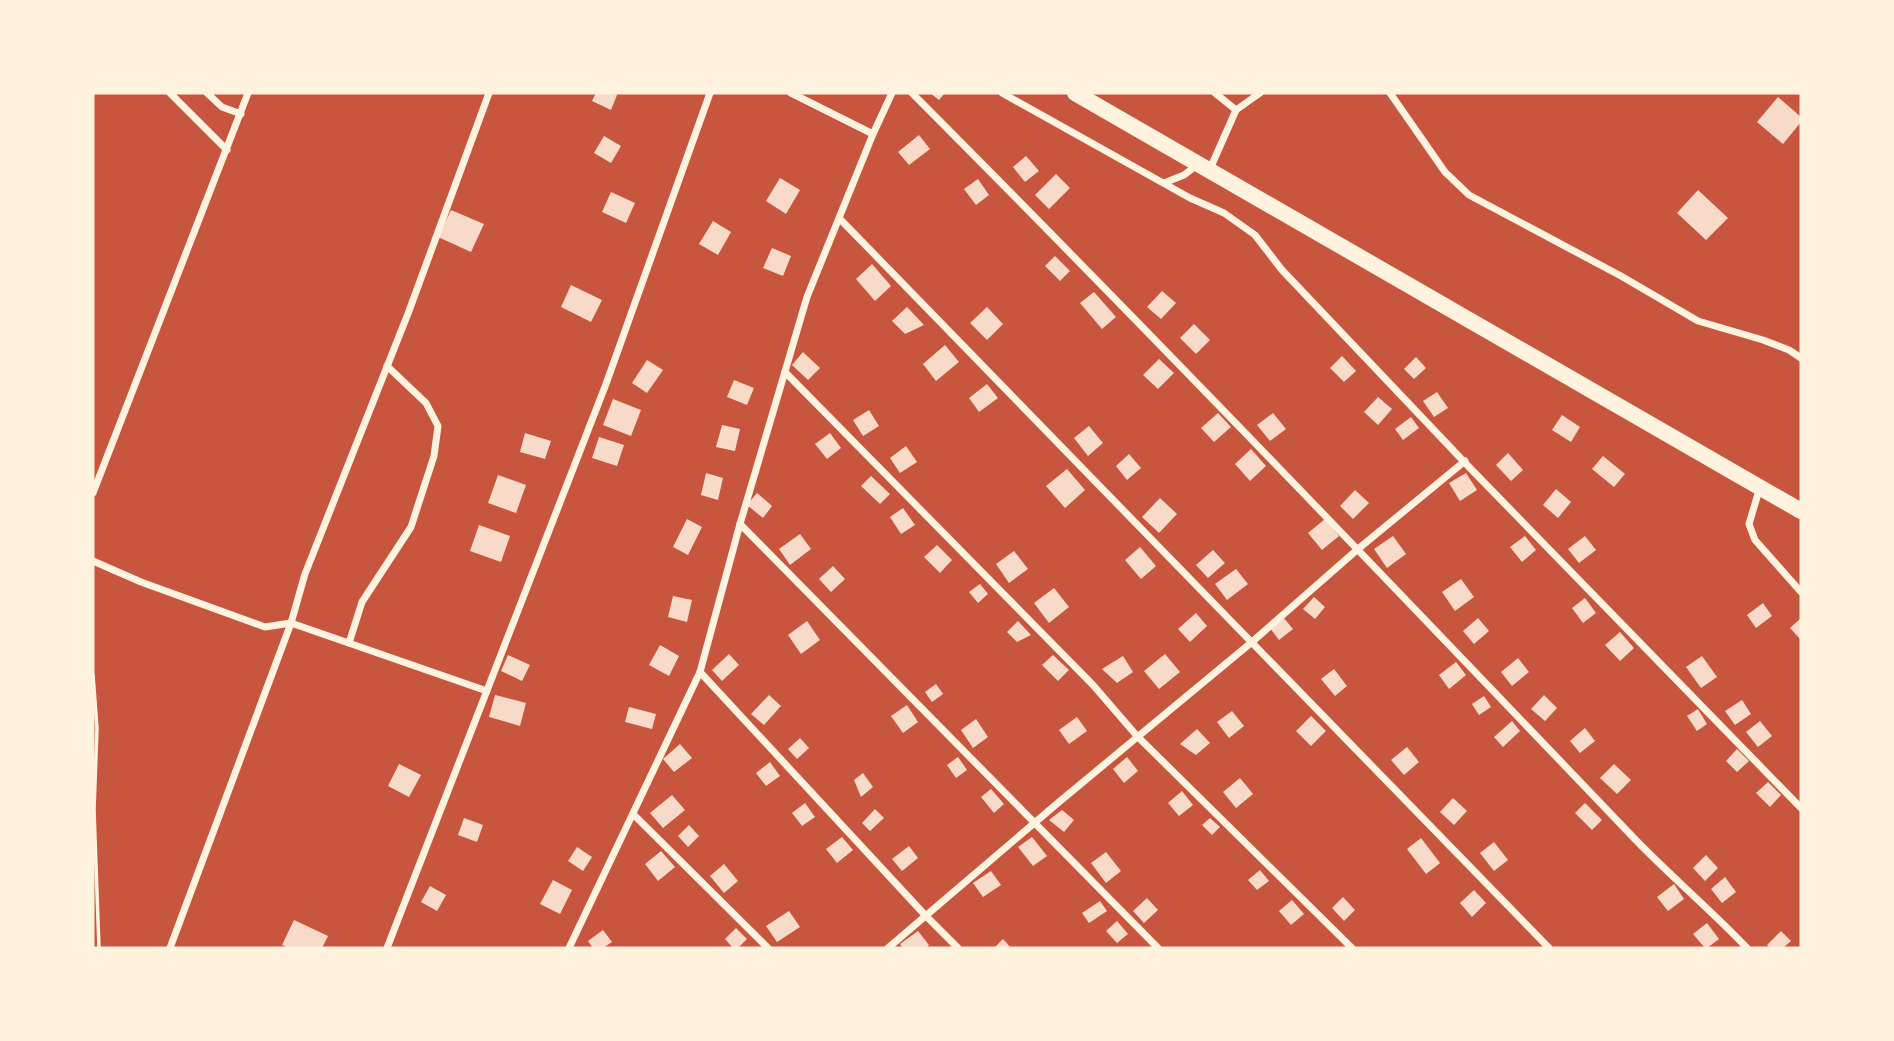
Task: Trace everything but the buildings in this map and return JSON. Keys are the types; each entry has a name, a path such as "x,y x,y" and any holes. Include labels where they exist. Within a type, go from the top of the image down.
{"main road":[{"path":"1076,93 1801,511"}],"street":[{"path":"170,93 227,150"},
{"path":"207,93 222,107 241,114"},
{"path":"93,493 248,93"},
{"path":"170,948 291,623 305,574 387,366 489,93"},
{"path":"387,948 606,384 710,93"},
{"path":"791,93 873,134"},
{"path":"571,947 700,672 740,524 807,297 892,93"},
{"path":"912,93 1358,549 1635,839 1747,948"},
{"path":"1002,93 1164,184 1224,213 1255,235 1282,270 1801,808"},
{"path":"1215,93 1236,110"},
{"path":"1164,184 1204,167 1236,110 1259,93"},
{"path":"1390,93 1445,172 1469,195 1621,276 1698,321 1763,340 1801,358"},
{"path":"839,219 1549,948"},
{"path":"349,643 362,602 411,527 434,456 438,426 426,403 387,366"},
{"path":"785,372 1093,685 1137,736 1352,948"},
{"path":"888,948 1465,461"},
{"path":"1760,487 1749,524 1755,540 1801,592"},
{"path":"740,524 1158,948"},
{"path":"93,561 141,582 265,627 291,623 487,691"},
{"path":"700,672 958,948"},
{"path":"634,815 768,948"}],"path":[{"path":"93,675 97,728 94,810 99,948"}]}
